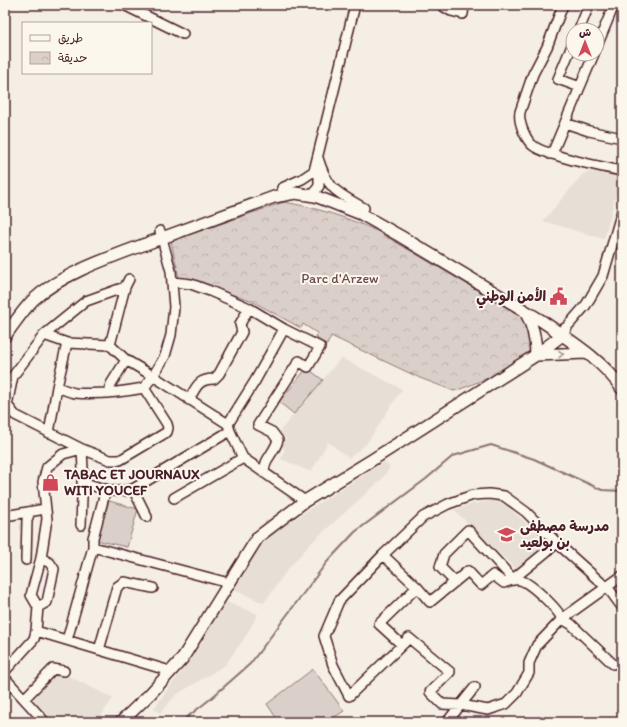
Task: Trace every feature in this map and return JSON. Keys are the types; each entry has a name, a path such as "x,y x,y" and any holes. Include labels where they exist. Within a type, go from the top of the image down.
{"main road":[{"path":"5,336 16,320 34,300 55,285 83,269 161,235 272,190 295,186 364,208 404,230 546,316 609,373 622,389"},
{"path":"5,323 29,294 51,278 79,262 274,197 294,193 315,193 361,214 525,311 564,332 602,358 622,377"},
{"path":"525,311 533,332 536,355"},
{"path":"121,722 150,694 182,659 258,537 305,501 536,355 564,332"},
{"path":"536,355 586,353"}],"street":[{"path":"124,5 183,34"},
{"path":"315,193 313,181 314,171 355,5"},
{"path":"441,5 451,11 463,14 464,5"},
{"path":"563,5 547,47 533,74 519,116 524,134 534,147 550,154 587,164 622,171"},
{"path":"582,22 589,5"},
{"path":"605,27 614,5"},
{"path":"565,62 558,79 580,87"},
{"path":"550,154 554,149 591,62"},
{"path":"565,123 588,131 622,138"},
{"path":"315,193 320,181 317,157"},
{"path":"317,157 323,174 334,190 364,208"},
{"path":"282,188 302,179 314,171"},
{"path":"564,332 586,304 603,276 622,211"},
{"path":"57,387 74,393 108,393 144,388 153,376 165,356 171,335 174,307 173,282 161,235"},
{"path":"173,282 191,284 249,308 284,329 320,347 308,367 299,361 258,425 272,432 278,440 276,446 264,464 264,473"},
{"path":"110,345 127,283 112,293 86,301 44,335 13,376 7,405 15,415 49,433 82,449 110,460 120,460 167,432 167,424 144,388"},
{"path":"188,400 200,382 206,379 214,379 219,374 242,332 240,324 249,308"},
{"path":"82,482 114,492 122,492 133,489 229,428 284,329"},
{"path":"44,335 67,342 110,345 126,360 153,376 229,428 244,458 305,501"},
{"path":"49,433 67,342"},
{"path":"108,393 111,384 126,360"},
{"path":"81,525 82,449"},
{"path":"5,671 34,639 36,631 38,608 31,595 41,558 47,519 43,482 47,467 63,454 82,449"},
{"path":"174,498 244,458"},
{"path":"67,640 93,547 93,538 106,489"},
{"path":"133,489 147,517"},
{"path":"622,576 606,587 562,619 537,645 529,662 529,673 517,693 506,704 488,710 461,705 442,704 430,692 450,672 409,638 350,696 333,665 324,636 339,601 423,516 448,504 478,494 504,496 526,512 557,543 606,587 622,607"},
{"path":"5,516 45,509"},
{"path":"26,560 27,520 30,512"},
{"path":"455,582 440,567 444,554 468,530 513,579 521,580 545,597 560,613 562,619 571,624 613,664"},
{"path":"383,555 417,587 430,602 468,571 481,585 493,575 504,583 513,579 557,543"},
{"path":"93,547 229,583"},
{"path":"38,608 47,602 54,569 50,563 41,558"},
{"path":"99,650 117,587 124,582 153,588"},
{"path":"402,645 379,624 417,587"},
{"path":"36,631 170,672"},
{"path":"24,699 53,669 64,671"},
{"path":"5,678 44,721"},
{"path":"447,722 475,687"}],"shaded area":[{"path":"596,170 621,176 604,239 543,221 583,174"},
{"path":"341,358 402,389 367,443 349,458 328,442 311,472 281,459 285,448 281,447 286,438 279,432"},
{"path":"384,462 390,467 382,479 311,543 288,569 264,603 234,590 263,542 275,531"},
{"name":"مدرسة مصطفى بن بولعيد","path":"501,501 545,542 536,551 537,554 518,571 454,510 472,504"},
{"path":"226,602 258,614 246,636 225,665 176,695 160,713 154,708 194,654"},
{"path":"60,672 113,698 97,722 51,722 39,709 34,700 37,693"}],"green space":[{"name":"Parc d'Arzew","path":"284,202 331,214 377,231 524,318 533,345 529,354 499,373 454,391 420,378 331,336 327,345 316,338 317,333 303,324 301,328 250,300 179,278 171,241"},
{"path":"307,368 323,380 294,414 279,402"},
{"path":"109,501 138,509 127,547 96,540"},
{"path":"313,669 344,711 327,722 279,722 267,704"}],"waterway":[{"path":"184,722 186,718 250,664 327,562 355,532 426,479 453,456 491,445 534,459 602,490 622,491"}],"place":[{"name":"الأمن الوطني","path":"559,296"},
{"name":"TABAC ET JOURNAUX WITI YOUCEF","path":"51,482"},
{"name":"مدرسة مصطفى بن بولعيد","path":"507,534"}]}
